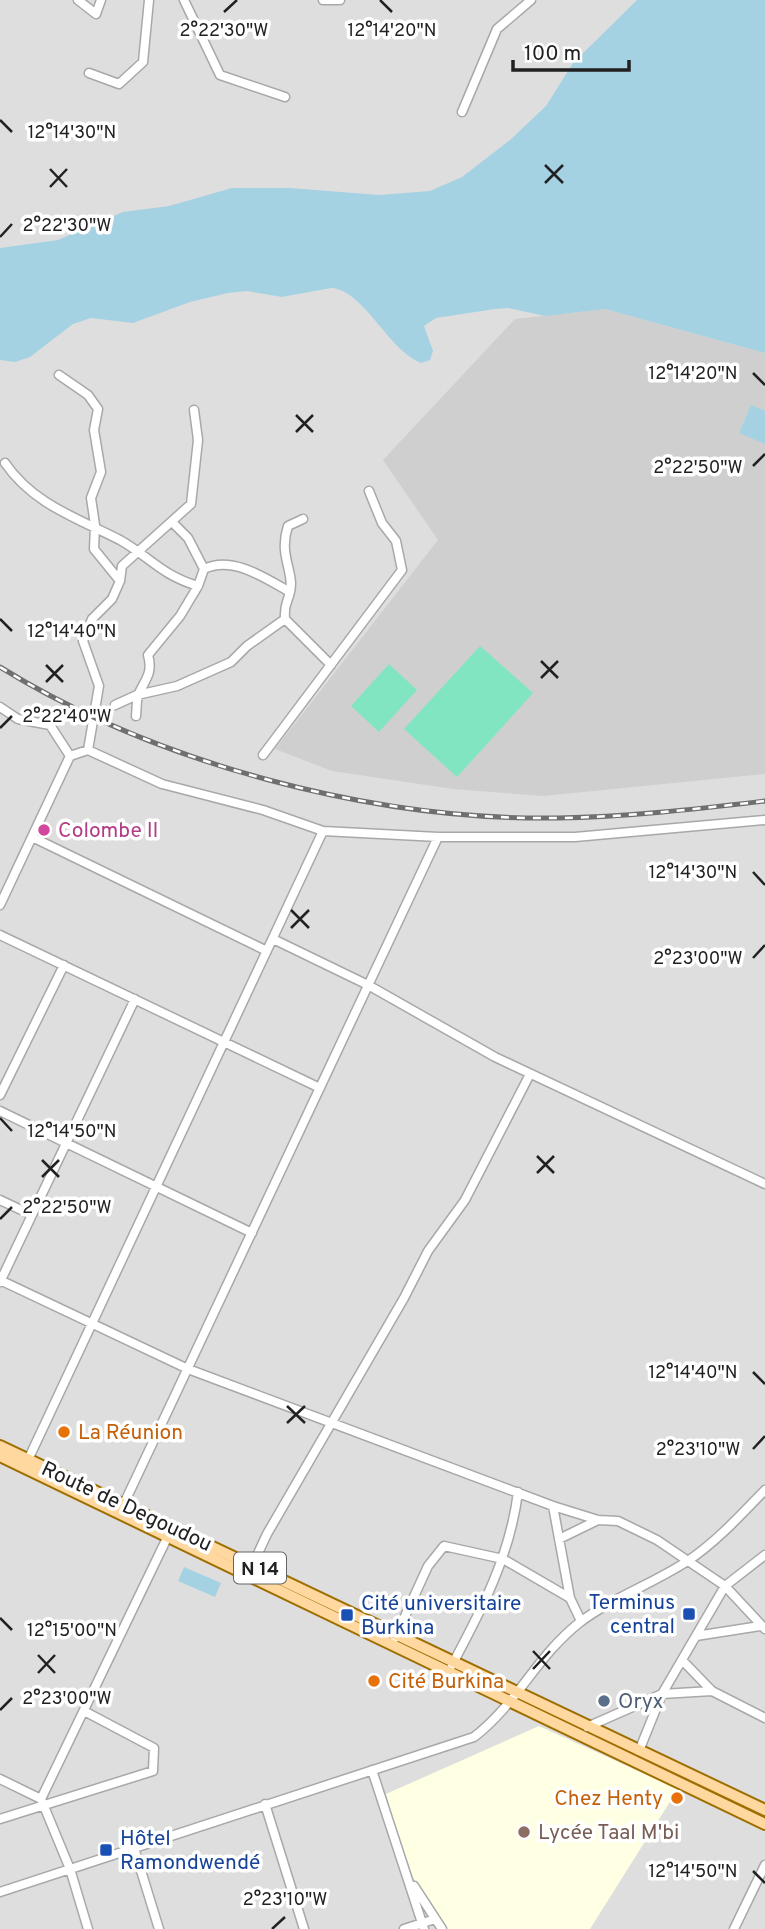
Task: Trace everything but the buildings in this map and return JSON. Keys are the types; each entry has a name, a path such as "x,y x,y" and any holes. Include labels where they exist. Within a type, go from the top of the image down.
{"main road":[{"name":"Route de Degoudou","path":"0,1446 27,1464"},
{"name":"Route de Degoudou","path":"0,1456 27,1464 253,1564 395,1639"},
{"name":"Route de Degoudou","path":"122,1508 168,1536 395,1639 516,1698"},
{"name":"N 14","path":"516,1698 588,1727 765,1810"},
{"name":"N 14","path":"516,1698 575,1732 765,1824"}],"street":[{"path":"78,0 96,14 101,0"},
{"path":"89,73 119,84 143,62 149,0"},
{"path":"184,0 220,75 285,97"},
{"path":"323,0 340,0"},
{"path":"462,112 497,29 531,0"},
{"path":"59,375 88,395 98,409 94,430 101,472 91,498 95,530 94,549 120,581"},
{"path":"88,750 99,686 83,641 92,619 112,600 120,581 122,566 191,504 198,440 194,410"},
{"path":"5,463 18,481 36,496 95,530 121,541 173,579 198,586"},
{"path":"263,755 402,570 396,541 382,523 369,491"},
{"path":"303,519 288,526 285,535 283,557 290,592 284,603 285,619 331,665"},
{"path":"172,522 188,538 204,569"},
{"path":"136,716 138,695 148,681 151,666 148,655 180,616 198,586 204,569 216,563 240,567 290,592"},
{"path":"115,705 138,695 177,686 231,662 247,646 285,619"},
{"path":"0,708 18,719 50,725 70,756"},
{"path":"0,905 70,756 88,750 162,784 263,810 323,831 438,837 575,837 765,820"},
{"path":"27,1464 323,831"},
{"path":"32,837 267,951"},
{"path":"122,1508 438,837"},
{"path":"0,935 320,1088"},
{"path":"273,939 368,985 530,1074 765,1184"},
{"path":"0,1095 64,965"},
{"path":"135,999 0,1281 188,1369 331,1420 553,1506 598,1520 618,1521 657,1540 725,1586 762,1627"},
{"path":"253,1564 331,1420 404,1298 428,1251 466,1200 530,1074"},
{"path":"0,1111 252,1233"},
{"path":"0,1200 32,1215"},
{"path":"0,1892 474,1737 516,1698 544,1656 581,1621 688,1561 765,1491"},
{"path":"451,1666 491,1591 503,1559 518,1492"},
{"path":"553,1506 570,1598 581,1621"},
{"path":"559,1539 598,1520"},
{"path":"43,1802 168,1536"},
{"path":"395,1639 428,1566 444,1546 503,1559 570,1598"},
{"path":"639,1751 662,1694 725,1586 765,1555"},
{"path":"696,1636 762,1627"},
{"path":"682,1660 712,1690 765,1718"},
{"path":"575,1732 662,1694 712,1690"},
{"path":"0,1819 43,1802 153,1771 154,1748 84,1712"},
{"path":"372,1770 423,1926"},
{"path":"0,1779 43,1802 70,1869 88,1929"},
{"path":"265,1804 304,1929"},
{"path":"134,1848 159,1929"},
{"path":"734,1929 765,1865"},
{"path":"406,1875 442,1929"},
{"path":"404,1929 423,1926 435,1919"}],"shaded area":[{"path":"0,0 649,0 514,286 765,341 765,1929 0,1929"},
{"path":"605,309 765,353 765,774 543,796 453,789 332,771 275,749 438,540 383,460 515,319"},
{"name":"Lycée Taal M'bi","path":"539,1726 678,1789 590,1929 446,1929 408,1870 386,1794"}],"green space":[{"path":"480,646 533,693 457,777 404,729"},
{"path":"389,664 417,690 379,732 351,706"}],"water":[{"path":"637,0 765,0 765,353 605,309 545,316 508,308 436,318 424,326 433,351 430,360 421,363 397,346 354,299 343,291 331,288 282,297 247,291 228,293 190,302 133,323 91,318 73,324 30,357 15,362 0,360 0,248 58,240 123,212 169,206 232,188 290,188 379,195 430,191 462,177 510,140 546,106 573,63"},
{"path":"751,405 765,411 765,444 739,433"},
{"path":"184,1567 221,1583 215,1597 178,1581"}],"railway":[{"path":"0,667 62,701 128,732 197,758 269,780 342,797 415,809 488,816 558,818 688,810 765,801"}],"place":[{"name":"Colombe II","path":"44,830"},
{"name":"La Réunion","path":"64,1432"},
{"name":"Terminus central","path":"689,1614"},
{"name":"Cité universitaire Burkina","path":"347,1615"},
{"name":"Cité Burkina","path":"374,1681"},
{"name":"Oryx","path":"604,1701"},
{"name":"Chez Henty","path":"677,1798"},
{"name":"Lycée Taal M'bi","path":"524,1832"},
{"name":"Hôtel Ramondwendé","path":"106,1850"}]}
